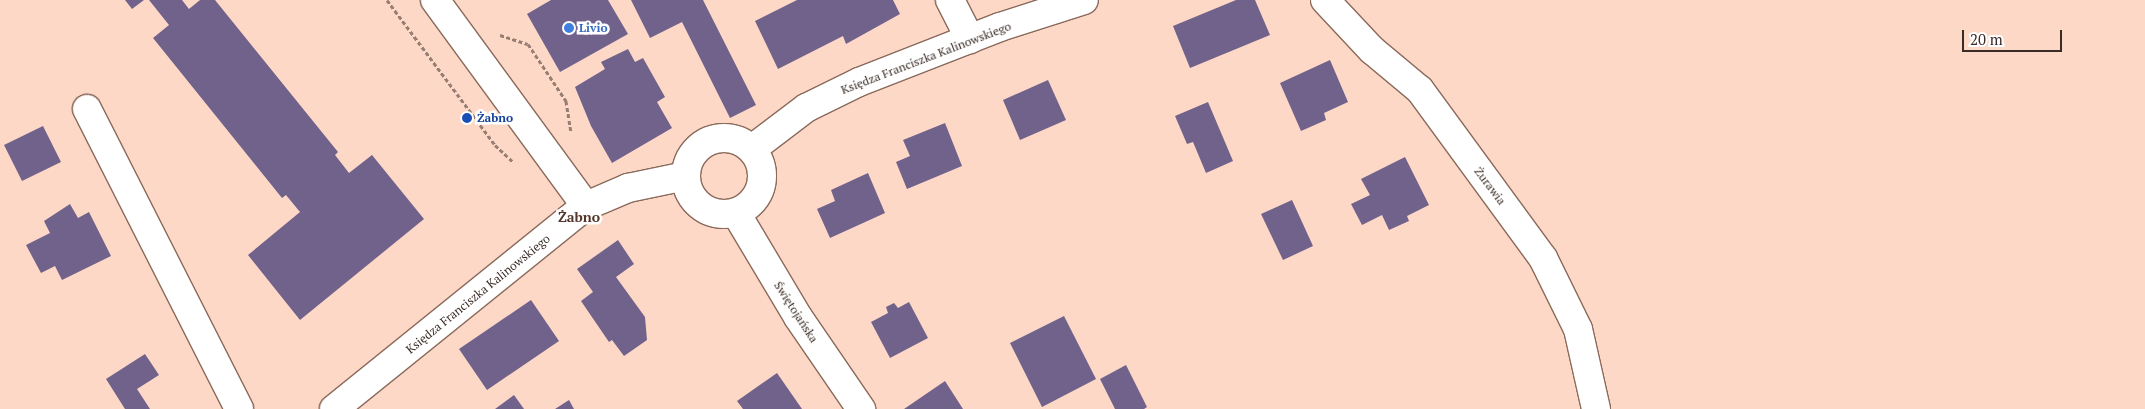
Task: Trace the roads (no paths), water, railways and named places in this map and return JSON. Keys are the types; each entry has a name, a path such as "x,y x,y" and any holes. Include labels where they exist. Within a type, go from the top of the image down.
{"street":[{"path":"436,0 586,206"},
{"path":"950,0 970,39"},
{"name":"Księdza Franciszka Kalinowskiego","path":"752,149 806,108 859,82 970,39 1084,0"},
{"name":"Żurawia","path":"1325,0 1372,50 1420,90 1543,258 1578,329 1596,409"},
{"path":"87,109 239,409"},
{"path":"733,138 752,149 762,166 762,186 752,202 736,213 718,214 702,207 690,194 686,176 692,154 710,140 733,138"},
{"name":"Księdza Franciszka Kalinowskiego","path":"334,409 586,206 628,188 686,176"},
{"name":"Świętojańska","path":"736,213 798,317 861,409"}],"place":[{"name":"Livio","path":"569,28"},
{"name":"Żabno","path":"467,118"}],"district":[{"name":"Żabno","path":"579,217"}]}
